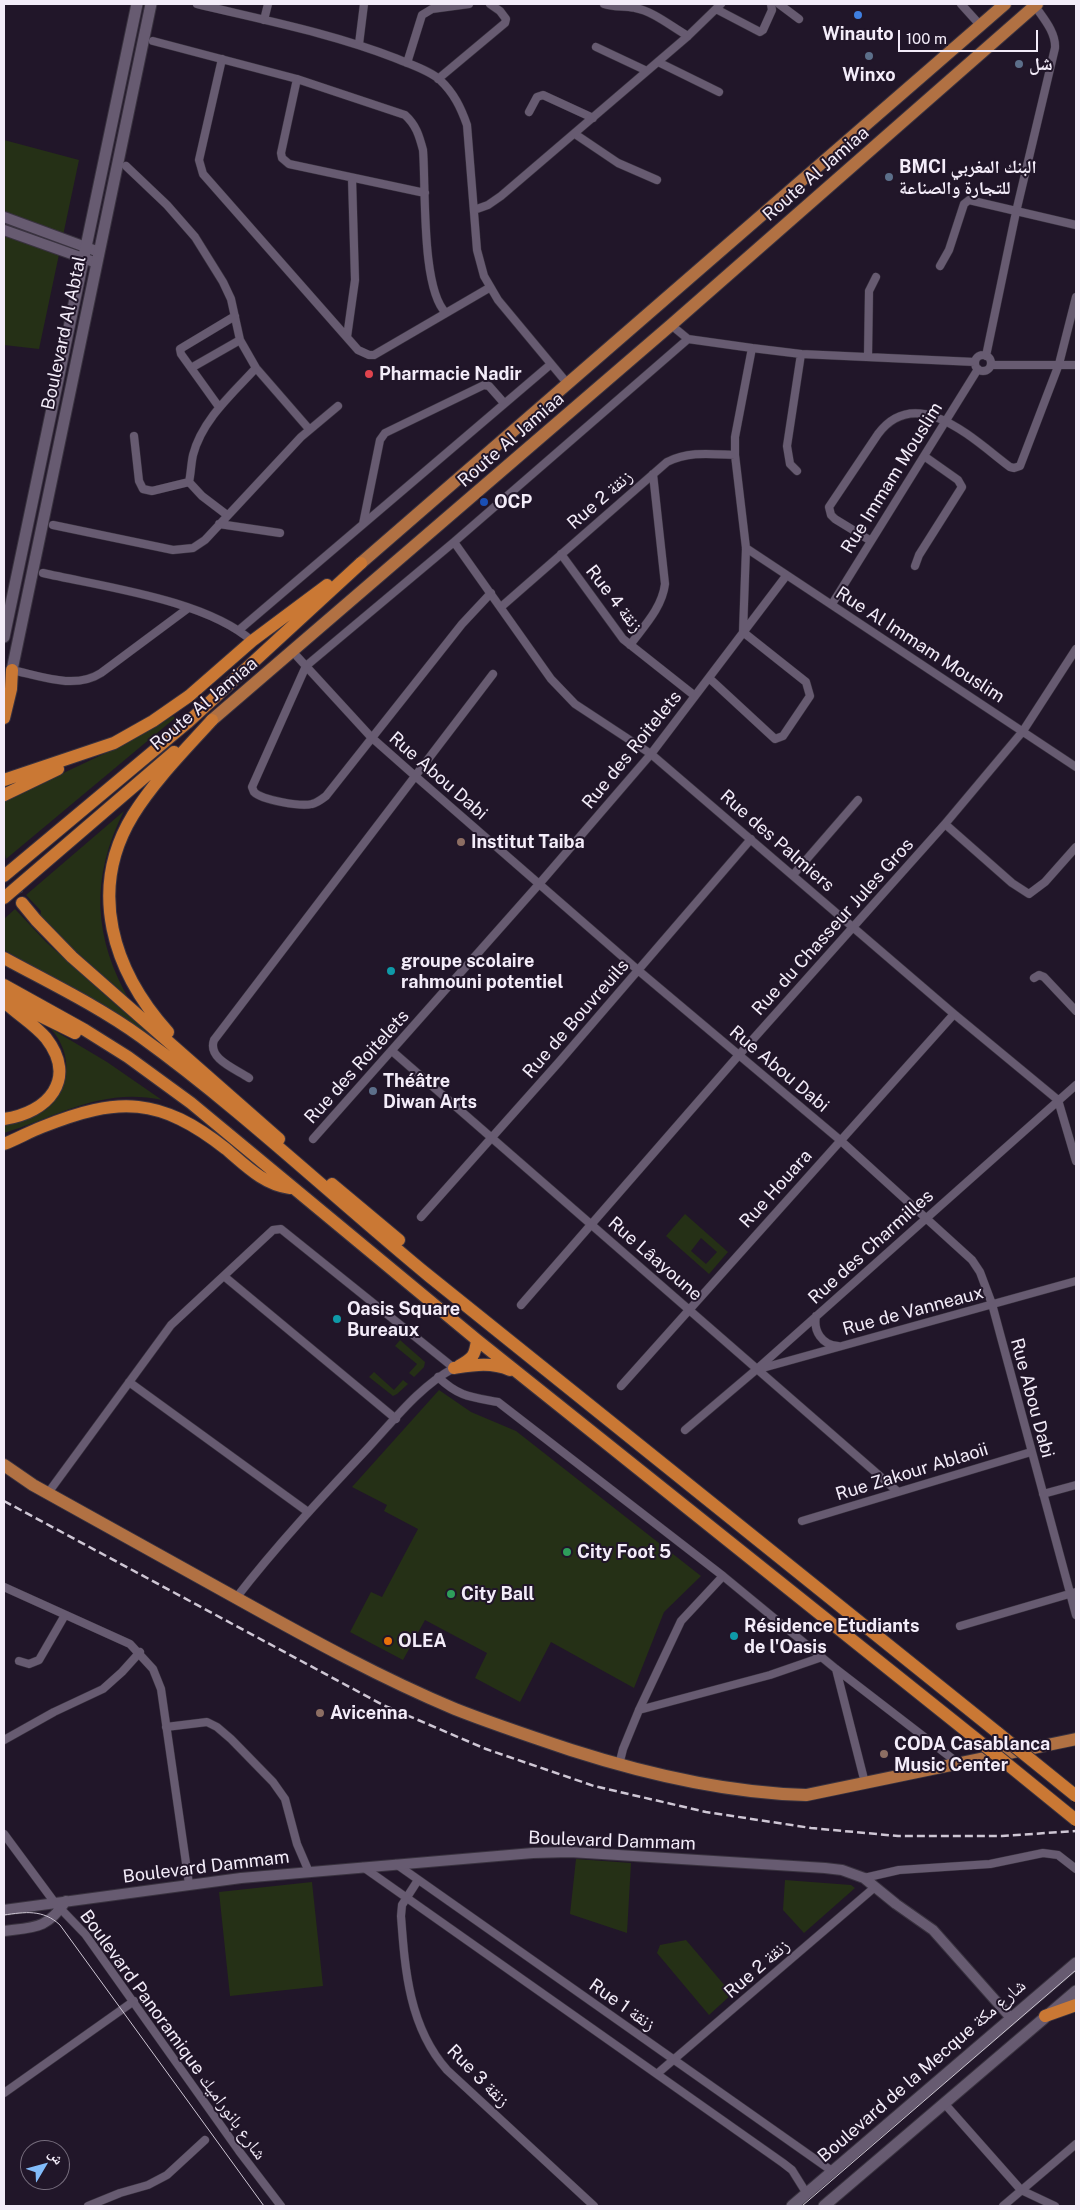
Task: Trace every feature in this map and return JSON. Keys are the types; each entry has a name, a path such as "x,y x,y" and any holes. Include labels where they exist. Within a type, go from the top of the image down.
{"highway":[{"path":"4,780 84,754 120,739 171,709 252,641 319,591 361,563"},
{"name":"Route Al Jamiaa","path":"4,876 187,723 361,563"},
{"path":"4,718 11,689 12,670"},
{"path":"193,1062 149,1008 125,970 113,932 110,897 115,857 132,816 163,775 212,720"},
{"name":"Route Al Jamiaa","path":"4,898 77,833 212,720"},
{"path":"4,795 63,767 84,754"},
{"path":"22,903 66,950 312,1168 431,1267 478,1310 493,1327"},
{"path":"4,958 106,1014 154,1048 493,1327 1076,1796"},
{"path":"4,985 86,1030 128,1057 211,1119 477,1340 1076,1820"},
{"path":"4,1000 68,1029 118,1060 174,1099 263,1169 292,1188"},
{"path":"4,1000 46,1038 56,1056 59,1075 55,1089 43,1105 26,1115 4,1120"},
{"path":"4,1137 106,1107 154,1108 176,1116 198,1128 265,1180 278,1186 292,1188"},
{"path":"4,1144 41,1127"},
{"path":"454,1368 469,1360 476,1353 477,1340"},
{"path":"454,1368 488,1364 520,1374"},
{"path":"1045,2016 1076,2005"}],"main road":[{"name":"Boulevard Al Abtal","path":"4,637 137,4"},
{"name":"Boulevard Al Abtal","path":"12,670 151,4"},
{"name":"Route Al Jamiaa","path":"361,563 1004,4"},
{"name":"Route Al Jamiaa","path":"212,720 671,325 1036,5"},
{"path":"4,692 12,670"},
{"path":"4,1465 33,1485 344,1657 446,1705 509,1730 619,1765 704,1784 767,1793 806,1795 1076,1739"},
{"path":"4,1474 33,1485"},
{"name":"Boulevard de la Mecque شارع مكة","path":"792,2206 1076,1963"},
{"path":"824,2206 1076,1990"}],"street":[{"path":"197,4 359,44 407,63 438,79 451,92 461,108 467,125 477,250 489,288 567,383"},
{"path":"264,20 268,4"},
{"path":"359,44 364,4"},
{"path":"407,63 422,15 432,9 470,4"},
{"path":"438,79 505,23 506,19 500,11 490,4"},
{"path":"604,4 615,8 645,7 688,36"},
{"path":"474,210 495,200 574,134 688,36 718,6 760,32 772,10 771,4"},
{"path":"780,4 799,19"},
{"path":"961,4 980,25"},
{"path":"986,356 1016,212 1055,48 1054,39 1049,27 1036,5"},
{"path":"153,41 297,79 405,115 419,134 424,168 424,193 431,279 440,307 446,313"},
{"path":"596,47 647,72"},
{"path":"222,59 199,160 203,174 363,353 374,355 489,288"},
{"path":"658,62 719,92"},
{"path":"297,79 281,153 282,158 289,164 424,193"},
{"path":"529,112 537,97 543,95 592,118"},
{"path":"574,134 618,162 657,180"},
{"path":"126,166 172,210 195,237 223,282 235,316 240,340 256,368 309,429"},
{"path":"348,337 355,280 352,178"},
{"path":"940,266 946,258 967,201 972,199 1016,212 1076,225"},
{"path":"4,218 98,258"},
{"path":"4,230 85,253"},
{"path":"868,357 869,291 876,277"},
{"path":"871,541 831,515 829,507 886,423 894,418 909,414 925,414 945,419 1010,467 1017,468 1022,463 1059,364 1076,297"},
{"path":"220,407 181,354 181,346 235,316"},
{"path":"671,325 688,338 801,354 977,365 986,370 991,365 1076,365"},
{"path":"491,593 462,624 326,796 312,804 300,804 262,797 254,792 252,787 306,666 454,542 688,338"},
{"path":"191,368 240,340"},
{"path":"708,678 775,739 783,736 803,708 810,693 808,685 800,677 743,632 746,548 735,455 737,418 752,348"},
{"path":"797,471 790,464 787,446 801,354"},
{"path":"986,356 990,360 991,365"},
{"path":"977,365 978,357 986,356"},
{"path":"239,630 551,364"},
{"name":"Rue Immam Mouslim","path":"832,604 924,456 977,365"},
{"path":"227,515 196,491 189,482 194,455 200,438 220,407 256,368"},
{"path":"363,524 380,440 385,432 481,385 489,386 504,403"},
{"path":"53,525 179,551 199,544 309,429 338,406"},
{"path":"134,436 139,481 143,489 152,491 189,482"},
{"name":"Rue 2 زنقة","path":"501,607 667,462 679,456 696,453 735,455"},
{"path":"915,566 919,554 962,487 958,480 924,456"},
{"path":"630,645 660,604 664,592 665,584 653,474"},
{"path":"219,524 280,533"},
{"name":"Rue des Palmiers","path":"454,542 566,696 651,754 954,1014 1058,1100"},
{"name":"Rue Al Immam Mouslim","path":"746,548 1076,767"},
{"name":"Rue 4 زنقة","path":"561,554 618,633 630,645 695,696"},
{"path":"43,574 156,598 218,618 239,630 252,641"},
{"name":"Rue des Roitelets","path":"313,1139 540,883 651,754 786,576"},
{"path":"12,670 70,682 90,680 101,674 187,609"},
{"name":"Rue du Chasseur Jules Gros","path":"521,1306 738,1056 945,824 1023,731 1076,649"},
{"name":"Rue Abou Dabi","path":"293,652 372,737 414,776 738,1056 840,1140 972,1260 980,1272 992,1304 1031,1452 1073,1593 1076,1615"},
{"path":"248,1078 217,1057 213,1051 214,1040 493,674"},
{"path":"793,875 858,800"},
{"path":"945,824 1012,883 1029,894 1045,882 1076,847"},
{"name":"Rue de Bouvreuils","path":"421,1217 751,839"},
{"path":"1034,978 1039,975 1044,977 1074,1008"},
{"path":"1074,1008 1076,997"},
{"name":"Rue Houara","path":"622,1386 954,1014"},
{"name":"Rue Lâayoune","path":"392,1051 898,1491"},
{"name":"Rue des Charmilles","path":"684,1430 757,1369 1076,1085"},
{"path":"1058,1100 1076,1161"},
{"path":"48,1493 171,1325 225,1277 273,1230 281,1229 454,1368 438,1377 396,1419 269,1555 236,1598"},
{"path":"225,1277 396,1419"},
{"name":"Rue de Vanneaux","path":"757,1369 1076,1281"},
{"path":"816,1316 818,1334 830,1346 840,1346"},
{"path":"438,1377 449,1388 462,1395 498,1402 723,1576 836,1669 958,1763"},
{"path":"129,1382 308,1512"},
{"name":"Rue Zakour Ablaoii","path":"802,1520 1031,1452"},
{"path":"1044,1494 1076,1485"},
{"path":"619,1765 638,1710 681,1621 723,1576"},
{"path":"4,1588 122,1639 140,1652 153,1669 160,1684 189,1884"},
{"path":"960,1626 1073,1593"},
{"path":"19,1662 29,1664 39,1660 65,1615"},
{"path":"4,1740 54,1712 103,1689 140,1652"},
{"path":"638,1710 770,1675 822,1657"},
{"path":"836,1669 865,1783"},
{"path":"166,1727 207,1722 217,1727 231,1739 272,1782 285,1799 296,1844 309,1872"},
{"name":"Boulevard Panoramique شارع بانوراميك","path":"4,1834 85,1934 204,2102 281,2206"},
{"name":"Boulevard Dammam","path":"4,1910 60,1905 189,1884 533,1853 570,1852 825,1868 842,1870 864,1878 933,1930 1011,2018"},
{"path":"864,1878 899,1870 990,1864 1043,1853 1058,1855 1076,1869"},
{"name":"Rue 1 زنقة","path":"395,1864 832,2171"},
{"path":"363,1867 406,1897 418,1880"},
{"name":"Rue 2 زنقة","path":"658,2073 875,1887"},
{"name":"Rue 1 زنقة","path":"406,1897 658,2073 787,2166 798,2178 807,2194"},
{"name":"Rue 3 زنقة","path":"406,1897 402,1905 401,1916 410,1990 419,2025 430,2048 447,2070 594,2206"},
{"path":"4,1931 41,1925 53,1919 60,1905"},
{"path":"4,2093 134,2001"},
{"path":"944,2103 1021,2190 1055,2206"},
{"path":"88,2206 120,2193 148,2185 167,2176 205,2140"},
{"path":"1003,2206 1076,2144"}],"green space":[{"path":"4,140 79,160 39,349 4,345"},
{"path":"173,716 175,718 6,859 4,850 4,801 127,743"},
{"path":"124,811 105,860 100,908 109,955 118,979 131,1003 40,918 41,911 26,895"},
{"path":"15,909 46,942 165,1048 76,990 4,950 4,919"},
{"path":"50,1028 107,1062 162,1100 120,1097 100,1100 4,1133 4,1124 32,1116 51,1104 64,1084 66,1061 63,1049 58,1038"},
{"path":"685,1214 728,1252 709,1274 666,1236","holes":["701,1238 717,1252 706,1264 691,1251"]},
{"path":"400,1340 425,1362 424,1367 414,1377 409,1373 417,1364 395,1346"},
{"path":"374,1372 394,1390 403,1380 408,1384 393,1396 369,1377"},
{"name":"City Foot 5","path":"439,1390 471,1412 516,1431 701,1576 664,1612 634,1688 551,1642 520,1702 475,1678 487,1653 425,1620 403,1660 350,1632 371,1592 382,1597 418,1529 384,1511 387,1505 352,1487"},
{"path":"576,1859 631,1863 627,1933 570,1914"},
{"path":"785,1880 851,1885 855,1888 804,1933 783,1910"},
{"path":"312,1882 323,1986 230,1996 219,1892"},
{"path":"686,1940 732,1994 709,2015 657,1953 660,1945"}],"tunnel":[{"path":"4,868 22,903"}],"tram line":[{"path":"4,1915 40,1914 47,1916 60,1925 264,2206"},
{"path":"802,2206 1076,1970"}],"railway":[{"path":"4,1501 383,1705 486,1749 594,1786 706,1812 811,1828 898,1836 1002,1836 1076,1831"}],"place":[{"name":"Winauto","path":"858,15"},
{"name":"Winxo","path":"869,56"},
{"name":"شل","path":"1019,64"},
{"name":"BMCI البنك المغربي للتجارة والصناعة","path":"889,177"},
{"name":"Pharmacie Nadir","path":"369,374"},
{"name":"OCP","path":"484,502"},
{"name":"Institut Taiba","path":"461,842"},
{"name":"groupe scolaire rahmouni potentiel","path":"391,971"},
{"name":"Théâtre Diwan Arts","path":"373,1091"},
{"name":"Oasis Square Bureaux","path":"337,1319"},
{"name":"City Foot 5","path":"567,1552"},
{"name":"City Ball","path":"451,1594"},
{"name":"Résidence Etudiants de l'Oasis","path":"734,1636"},
{"name":"OLEA","path":"388,1641"},
{"name":"Avicenna","path":"320,1713"},
{"name":"CODA Casablanca Music Center","path":"884,1754"}]}
